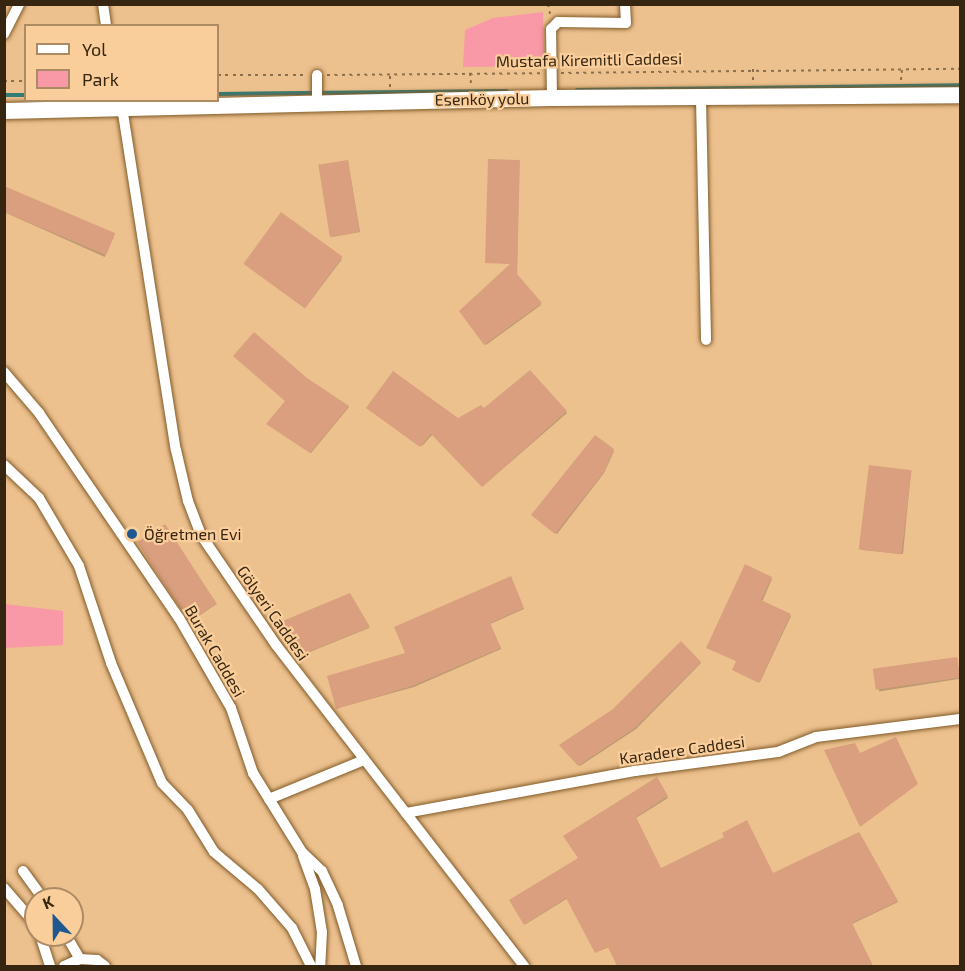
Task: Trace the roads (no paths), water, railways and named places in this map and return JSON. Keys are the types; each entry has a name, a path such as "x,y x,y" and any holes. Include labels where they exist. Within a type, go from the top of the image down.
{"street":[{"path":"4,34 19,4"},
{"path":"103,4 106,24"},
{"path":"551,88 554,52 551,30 558,22 626,22 626,4"},
{"path":"317,75 317,96"},
{"name":"Esenköy yolu","path":"219,102 551,88 701,99 960,95"},
{"path":"701,99 706,340"},
{"name":"Esenköy yolu","path":"4,111 60,104 122,107 211,102"},
{"name":"Gölyeri Caddesi","path":"122,107 188,501 201,535 228,576 364,760 524,966"},
{"name":"Burak Caddesi","path":"4,372 39,413 179,618 231,708 253,773 302,852 322,871 338,906 356,966"},
{"path":"4,465 39,498 79,566 111,663 162,783 188,810 214,852 258,889 292,928 311,966"},
{"name":"Karadere Caddesi","path":"406,813 635,771 778,752 816,737 960,719"},
{"path":"269,799 364,760"},
{"path":"302,852 315,890 322,932 320,966"},
{"path":"23,871 34,887"},
{"path":"4,888 24,911"},
{"path":"44,947 50,966"},
{"path":"73,947 80,959"},
{"path":"64,966 80,959 97,960 105,966"}],"waterway":[{"path":"577,90 960,85"},
{"path":"219,94 507,91"},
{"path":"4,95 24,95"}],"place":[{"name":"Öğretmen Evi","path":"132,534"}]}
